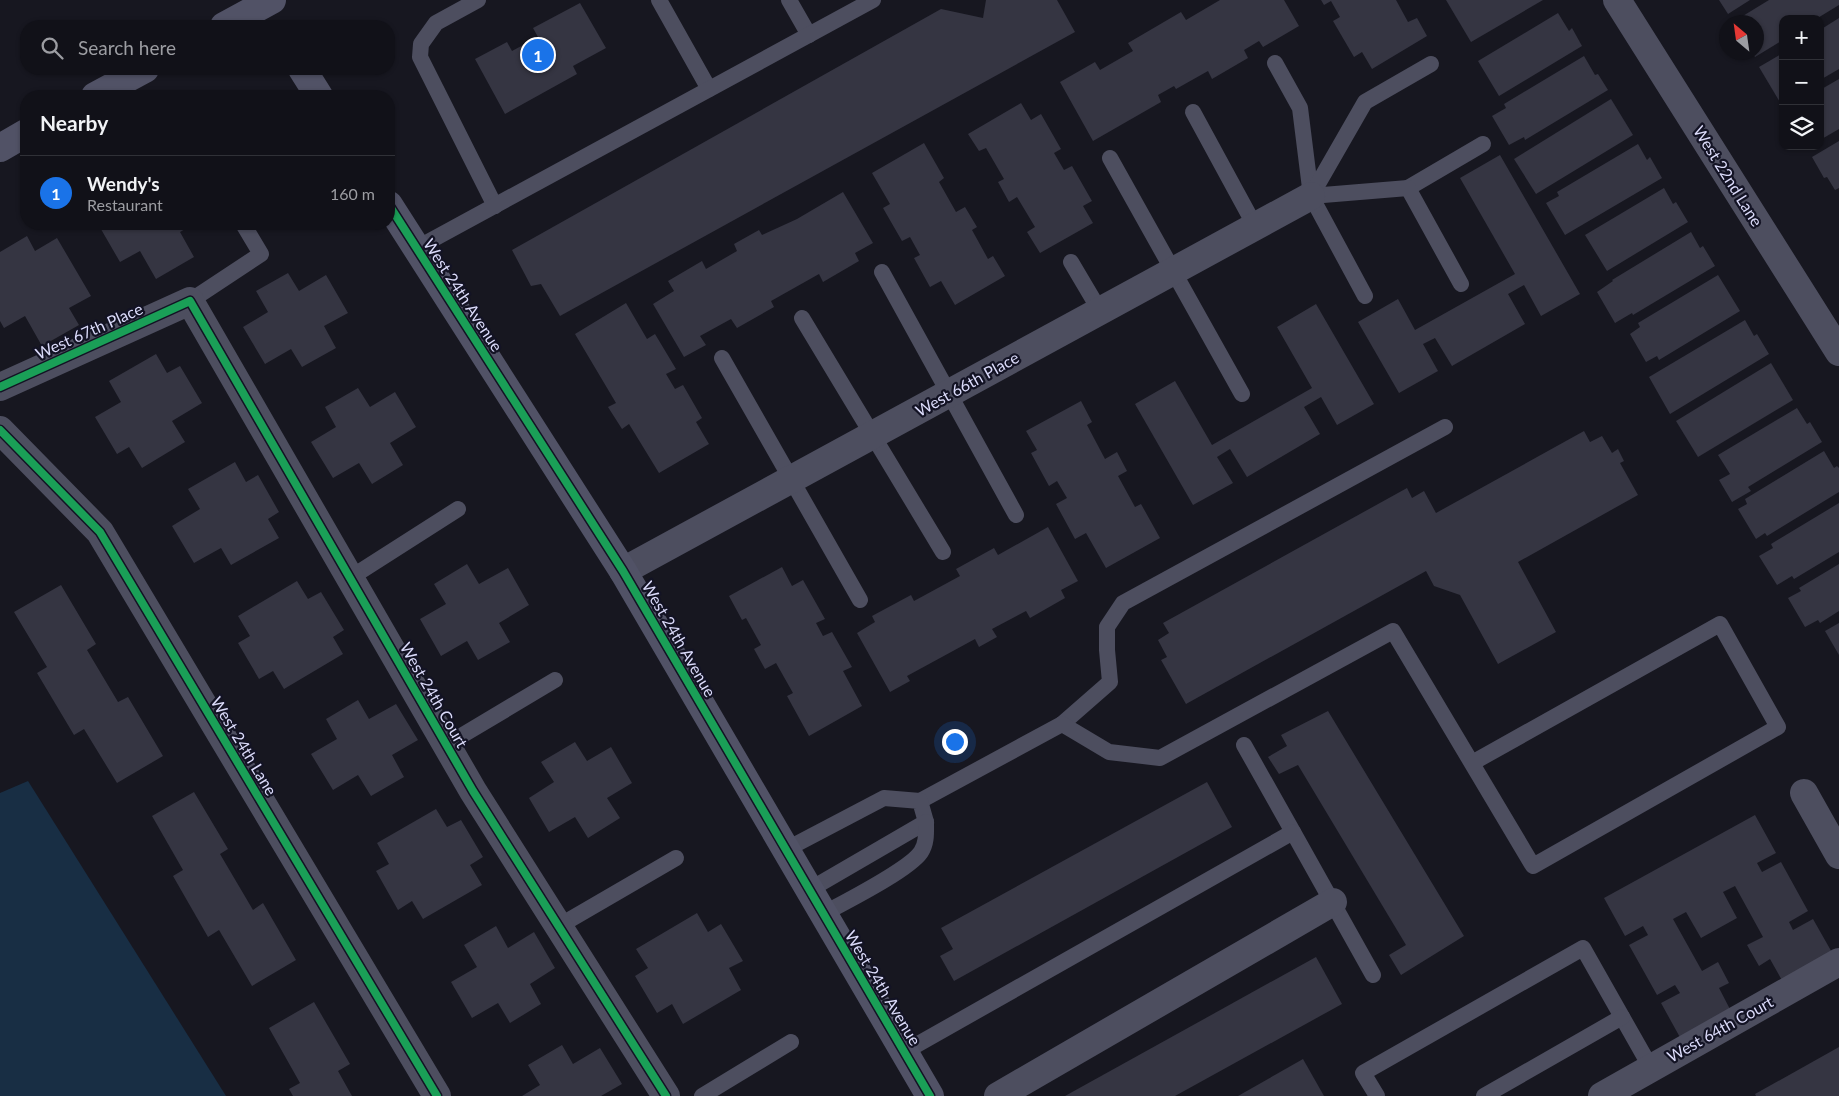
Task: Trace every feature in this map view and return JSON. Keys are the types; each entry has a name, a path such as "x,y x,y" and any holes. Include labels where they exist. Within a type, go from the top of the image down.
{"street":[{"name":"West 22nd Lane","path":"1617,0 1839,352"},
{"path":"238,20 266,8"},
{"path":"106,90 135,75"},
{"path":"306,75 315,90"},
{"path":"0,148 20,136"},
{"name":"West 66th Place","path":"624,572 1310,196"},
{"name":"West 24th Avenue","path":"395,214 624,572 930,1096"},
{"name":"West 67th Place","path":"0,387 190,301"},
{"name":"West 24th Court","path":"190,301 473,791 666,1096"},
{"name":"West 24th Lane","path":"0,430 100,532 437,1096"},
{"path":"1804,793 1839,855"},
{"path":"998,1096 1333,902"},
{"name":"West 64th Court","path":"1602,1096 1839,962"}],"lane":[{"path":"478,0 436,23 421,44 420,57 494,206"},
{"path":"659,0 708,90"},
{"path":"789,0 809,35"},
{"path":"417,248 873,0"},
{"path":"1275,63 1300,108 1310,196 1365,296"},
{"path":"1310,196 1365,102 1431,64"},
{"path":"1193,112 1255,226"},
{"path":"1310,196 1408,188 1483,144"},
{"path":"1110,158 1242,394"},
{"path":"1408,188 1461,284"},
{"path":"190,301 261,254 247,230"},
{"path":"1071,262 1100,311"},
{"path":"882,272 1016,515"},
{"path":"802,318 943,552"},
{"path":"722,358 860,600"},
{"path":"785,850 884,798 920,801 1062,724 1110,682 1107,627 1123,603 1445,427"},
{"path":"350,578 458,509"},
{"path":"1062,724 1109,752 1160,758 1393,631 1533,866 1778,727 1720,624 1472,763"},
{"path":"446,745 555,680"},
{"path":"1244,745 1373,975"},
{"path":"823,914 900,870 920,853 926,841 926,822 920,801"},
{"path":"809,890 926,822"},
{"path":"904,1052 1293,832"},
{"path":"559,926 676,858"},
{"path":"1376,1096 1363,1073 1583,948 1651,1068"},
{"path":"1484,1096 1622,1017"},
{"path":"702,1096 791,1042"}],"water":[{"path":"28,781 226,1096 0,1096 0,793"}],"building":[{"path":"986,0 1057,0 1075,32 560,316 541,284 531,286 512,250 941,9 983,18"},
{"path":"1220,0 1284,0 1299,26 1263,47 1259,41 1244,50 1248,58 1212,79 1208,71 1176,89 1174,86 1158,95 1161,102 1093,141 1060,82 1095,62 1100,70 1133,51 1128,43 1181,12 1186,20"},
{"path":"1321,0 1396,0 1408,22 1417,18 1427,36 1372,69 1362,52 1354,57 1333,21 1340,17 1331,1 1324,5"},
{"path":"1446,0 1543,0 1471,42"},
{"path":"1719,0 1750,0 1728,14"},
{"path":"1769,0 1839,0 1839,5 1823,15 1779,15 1779,42 1764,52 1764,15 1744,15"},
{"path":"580,3 606,48 573,66 577,74 505,114 475,59 507,42 512,51 538,37 533,28"},
{"path":"1558,13 1569,31 1572,28 1582,46 1499,96 1478,61"},
{"path":"1839,18 1839,69 1824,78 1824,60 1824,27"},
{"path":"1779,55 1779,101 1759,67"},
{"path":"1584,56 1595,75 1598,74 1608,90 1525,140 1524,137 1509,145 1492,116 1506,108 1504,104"},
{"path":"1839,79 1839,129 1824,138 1824,105 1824,88"},
{"path":"1611,99 1633,135 1536,194 1514,159"},
{"path":"1021,103 1031,120 1041,114 1061,149 1054,153 1064,170 1072,166 1092,201 1083,206 1093,223 1040,253 1027,232 1035,227 1017,197 1009,202 998,182 1004,179 986,148 979,151 968,134"},
{"path":"1839,141 1839,188 1835,190 1827,177 1824,178 1812,157"},
{"path":"924,143 944,178 939,182 956,212 965,207 977,227 972,230 988,259 993,256 1005,276 955,305 941,281 930,287 914,258 920,255 910,237 902,241 883,208 890,204 872,173"},
{"path":"1638,144 1647,160 1650,157 1662,178 1565,235 1546,203 1559,196 1557,192"},
{"path":"1500,155 1580,294 1541,316 1524,285 1508,294 1525,324 1452,366 1435,338 1423,344 1438,371 1399,393 1358,322 1398,299 1415,330 1515,274 1460,178"},
{"path":"1664,188 1673,204 1676,202 1688,222 1607,271 1585,235"},
{"path":"843,192 873,243 855,253 859,261 823,282 819,274 771,301 774,307 737,328 731,319 700,336 706,345 684,357 653,304 674,291 668,281 702,261 706,269 737,251 734,244 759,230 762,235 797,219"},
{"path":"101,230 184,230 180,232 194,257 156,279 140,251 120,262"},
{"path":"1691,232 1700,248 1703,246 1715,266 1633,315 1632,313 1615,323 1597,292 1612,280"},
{"path":"27,236 35,251 57,238 91,296 69,308 79,325 42,346 25,316 4,328 0,321 0,252"},
{"path":"288,273 299,291 326,275 348,313 324,326 336,348 302,367 291,349 265,364 243,327 268,312 256,291"},
{"path":"1718,275 1740,311 1659,360 1657,356 1646,362 1630,334 1640,327 1638,323"},
{"path":"626,303 647,339 655,334 676,369 666,374 675,389 683,385 702,418 696,422 709,444 659,473 629,424 622,429 608,407 616,403 575,334"},
{"path":"1316,304 1374,404 1337,425 1321,397 1304,407 1320,434 1247,477 1230,449 1217,457 1233,483 1193,505 1135,404 1175,381 1212,445 1312,388 1277,327"},
{"path":"1745,320 1754,336 1757,334 1769,354 1670,414 1649,377"},
{"path":"156,354 167,373 180,366 202,403 172,421 185,442 142,468 129,447 117,454 95,417 121,402 109,381"},
{"path":"1771,363 1793,400 1698,457 1676,421"},
{"path":"358,388 370,407 395,392 416,427 390,443 403,465 372,484 359,463 333,478 311,442 336,427 325,407"},
{"path":"1081,401 1092,422 1087,425 1105,459 1117,452 1127,471 1118,476 1135,507 1141,504 1160,538 1106,568 1086,533 1075,539 1056,504 1067,498 1057,481 1049,486 1031,453 1037,450 1026,431"},
{"path":"1797,408 1807,424 1810,422 1822,442 1748,487 1751,491 1732,502 1719,480 1730,474 1718,455"},
{"path":"1584,431 1590,442 1602,436 1612,453 1618,449 1624,461 1620,463 1638,495 1518,562 1556,632 1498,664 1460,595 1434,586 1426,571 1186,704 1161,660 1167,657 1158,640 1169,633 1163,623 1407,488 1412,498 1424,491 1436,513"},
{"path":"1824,451 1834,468 1837,466 1839,468 1839,492 1767,536 1765,533 1756,539 1738,509 1747,504 1745,499"},
{"path":"235,462 246,482 258,475 279,512 268,519 279,538 231,565 221,548 194,563 172,526 200,509 188,489"},
{"path":"1839,503 1839,552 1794,579 1792,576 1777,585 1759,556 1773,548 1771,544"},
{"path":"1048,527 1078,581 1061,590 1065,598 1030,618 1026,611 992,629 997,637 979,647 975,639 907,676 910,681 890,692 857,633 875,622 872,616 911,595 914,601 960,576 956,569 994,548 998,555"},
{"path":"467,564 479,584 508,568 529,605 499,623 510,642 478,660 467,641 441,656 420,619 446,604 434,584"},
{"path":"1839,564 1839,611 1820,623 1818,620 1805,627 1788,598 1801,591 1799,588"},
{"path":"782,567 792,586 803,580 825,619 816,623 823,636 832,632 852,667 843,671 862,706 809,736 787,696 793,693 776,663 765,669 754,649 761,645 746,618 742,620 729,596"},
{"path":"297,581 308,599 321,592 344,630 333,637 343,654 284,689 273,671 259,679 238,643 250,636 238,616"},
{"path":"61,585 96,644 87,650 118,702 128,697 163,756 117,783 84,729 74,735 37,673 47,667 14,612"},
{"path":"1839,623 1839,655 1825,631"},
{"path":"358,700 369,719 396,704 418,740 392,755 404,777 371,796 358,775 333,790 311,754 337,739 326,719"},
{"path":"1328,711 1464,936 1401,975 1389,955 1406,945 1298,765 1279,774 1268,757 1287,746 1281,735"},
{"path":"575,742 587,761 611,747 632,783 607,798 620,818 588,838 575,817 549,832 529,798 554,782 541,762"},
{"path":"1207,782 1232,827 954,981 940,956 953,949 941,928"},
{"path":"194,792 228,849 220,854 253,910 263,903 296,960 252,986 219,930 208,937 173,876 183,870 152,816"},
{"path":"436,809 447,827 461,820 483,857 470,865 482,885 423,919 412,901 398,910 376,871 389,864 377,843"},
{"path":"1755,815 1776,853 1757,863 1762,872 1781,862 1808,911 1789,922 1793,930 1813,919 1834,956 1784,984 1770,959 1759,966 1747,945 1763,937 1735,886 1723,892 1737,918 1701,938 1686,912 1673,919 1702,971 1718,962 1729,983 1719,988 1732,1013 1682,1041 1661,1003 1680,993 1675,985 1657,995 1629,945 1648,935 1643,926 1625,936 1604,898"},
{"path":"697,913 708,932 721,924 743,961 729,968 741,990 683,1024 672,1004 657,1013 635,976 648,968 636,949"},
{"path":"496,926 508,948 534,932 555,968 530,984 541,1004 510,1023 498,1003 472,1018 451,982 477,967 464,945"},
{"path":"1316,957 1342,1004 1175,1096 1065,1096"},
{"path":"314,1002 350,1064 338,1071 352,1096 293,1096 289,1089 300,1083 269,1028"},
{"path":"562,1045 573,1064 600,1048 622,1084 601,1096 522,1096 540,1085 528,1065"},
{"path":"1839,1047 1839,1096 1756,1096 1755,1094"},
{"path":"1303,1059 1324,1096 1238,1096"}],"cycle path":[{"path":"395,214 623,571 930,1096"},
{"path":"0,387 190,301 473,791 666,1096"},
{"path":"0,430 100,532 437,1096"}],"place":[{"name":"Wendy's","path":"538,55"}]}
